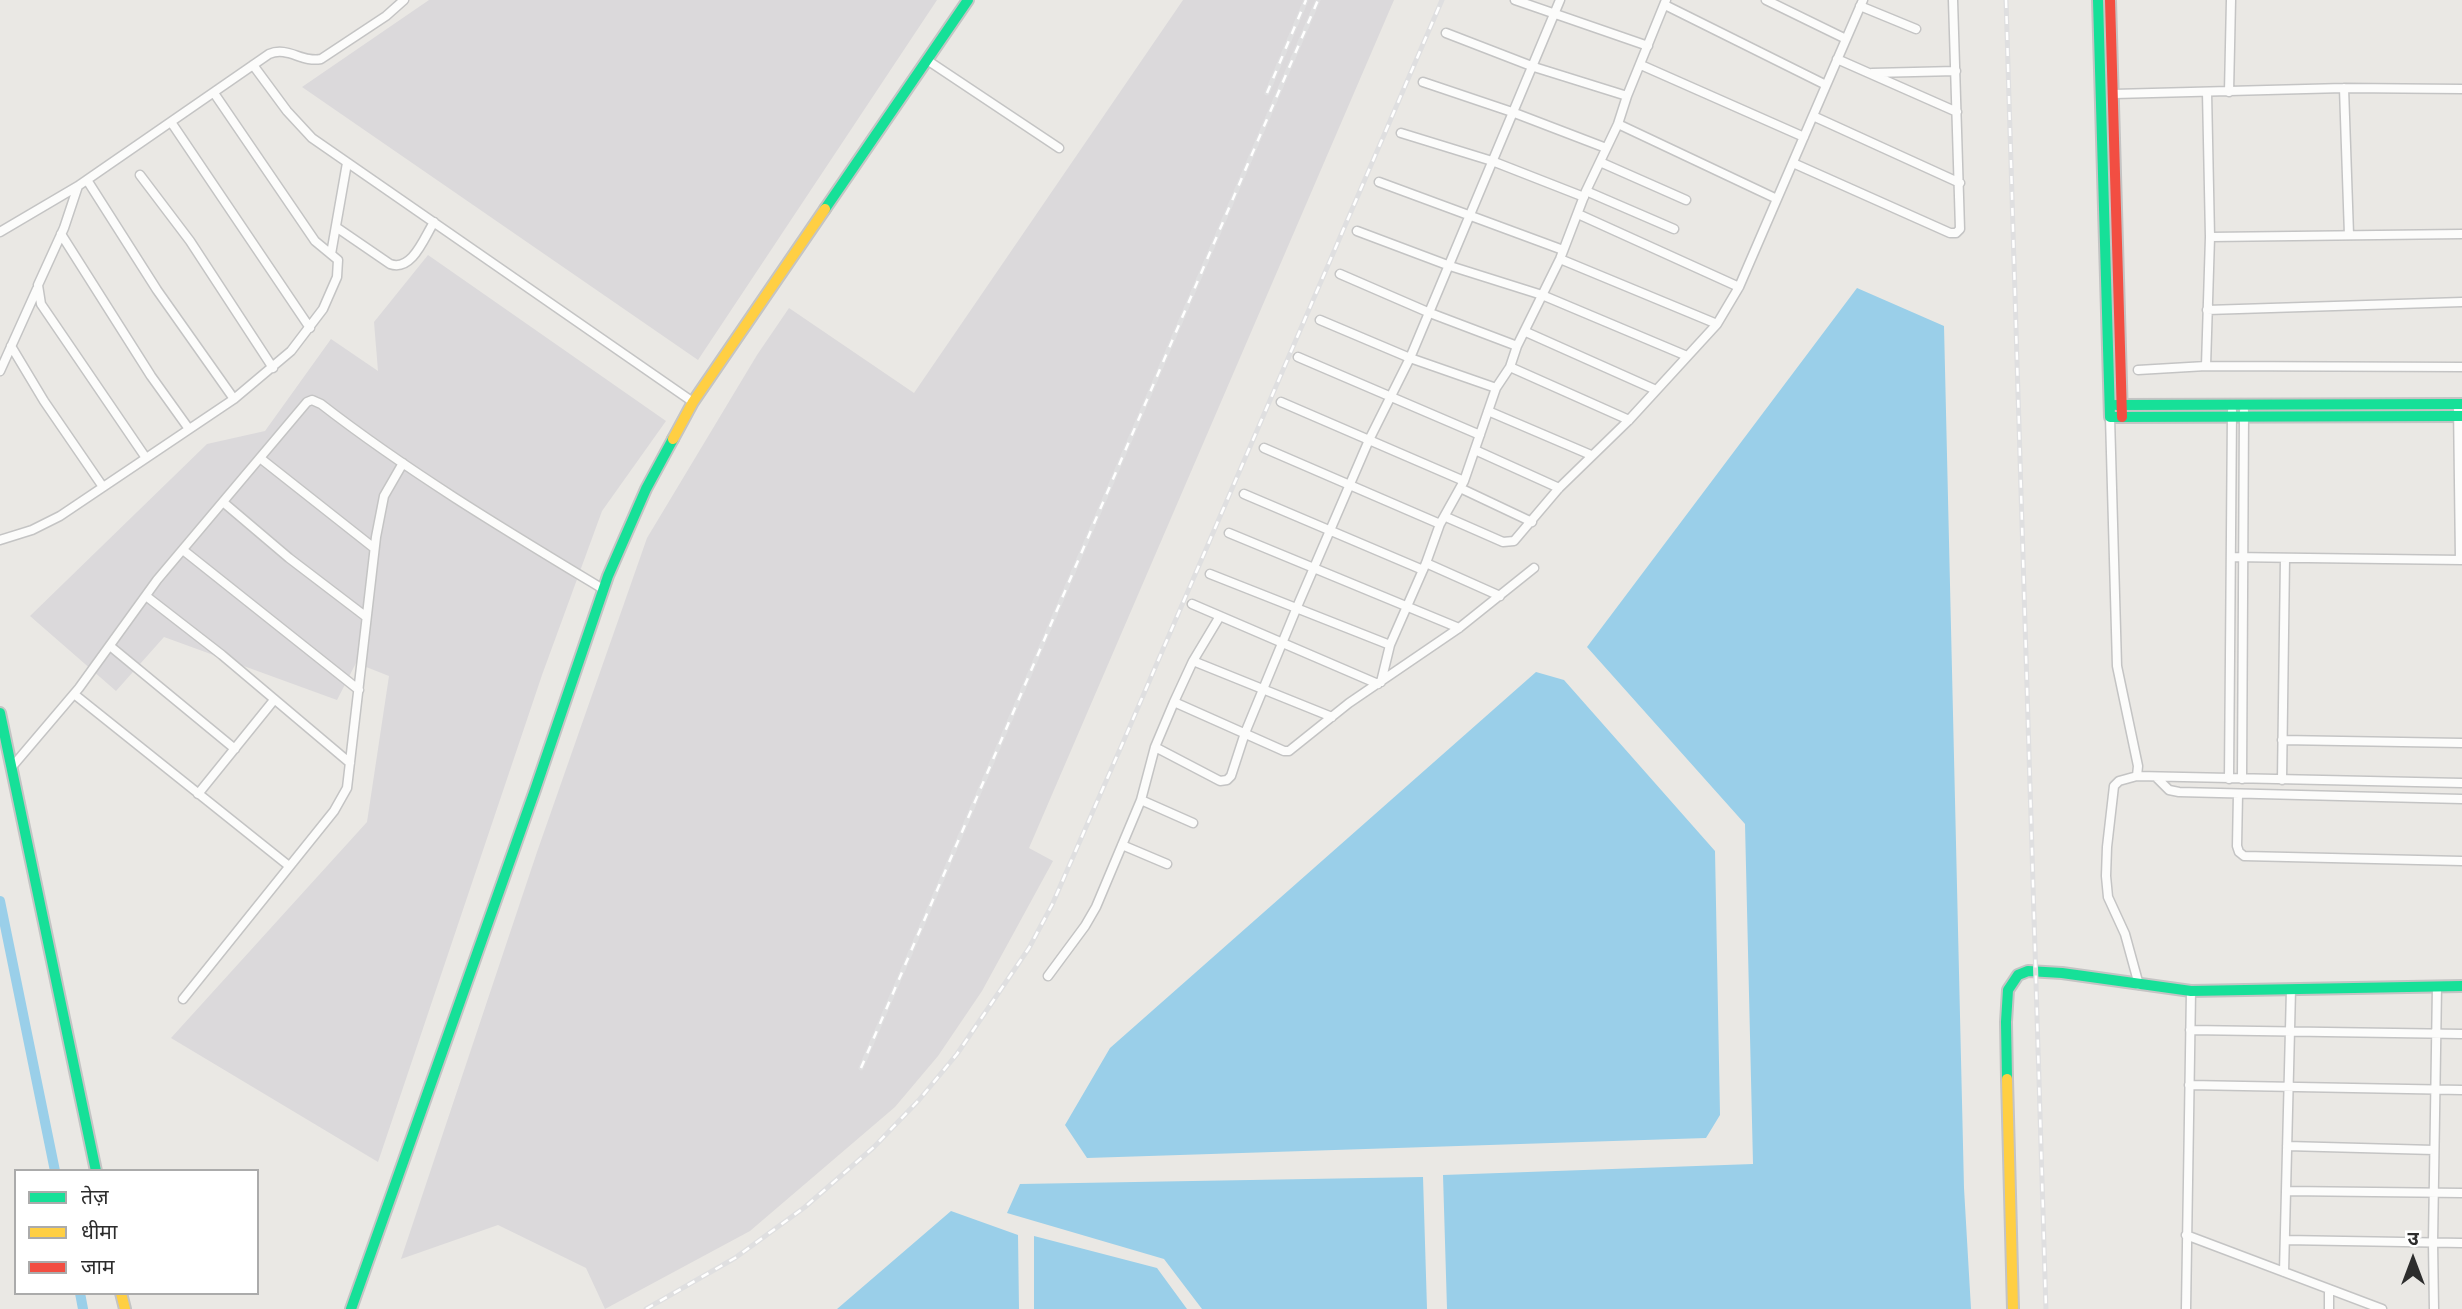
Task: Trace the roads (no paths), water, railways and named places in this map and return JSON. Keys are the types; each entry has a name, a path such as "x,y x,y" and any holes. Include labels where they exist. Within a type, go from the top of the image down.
{"street":[{"path":"0,232 78,186 269,54 282,50 311,60 321,59 386,16 404,0"},
{"path":"351,1309 535,790 603,589 646,489 693,402 968,0"},
{"path":"1515,0 1648,46"},
{"path":"1155,747 1223,782 1231,776 1245,733 1297,607 1352,485 1369,440 1430,313 1560,0"},
{"path":"1766,0 1846,39"},
{"path":"1793,163 1950,233 1956,233 1961,224 1953,0"},
{"path":"2098,0 2117,666 2137,754 2137,776"},
{"path":"2110,0 2122,417"},
{"path":"2229,92 2231,0"},
{"path":"1380,683 1390,645 1443,521 1462,485 1496,388 1510,367 1517,346 1526,332 1618,124 1665,2 1826,85"},
{"path":"1264,448 1443,521 1507,543 1514,541 1559,488 1629,420 1717,324 1739,287 1861,3 1916,29"},
{"path":"1446,33 1534,67 1627,96"},
{"path":"927,60 1059,148"},
{"path":"1837,60 1957,112"},
{"path":"253,65 302,128 347,163 693,402"},
{"path":"1641,65 1804,137"},
{"path":"1868,73 1956,71"},
{"path":"1423,82 1606,148"},
{"path":"2113,94 2344,88 2462,89"},
{"path":"2344,88 2349,235"},
{"path":"2206,366 2210,237 2207,92"},
{"path":"0,540 49,522 234,399 291,351 323,309 337,277 338,260 315,241 214,93"},
{"path":"1812,116 1960,183"},
{"path":"171,122 310,328"},
{"path":"1618,124 1777,199"},
{"path":"1401,133 1492,161 1674,229"},
{"path":"1600,162 1686,200"},
{"path":"331,254 347,163"},
{"path":"140,175 190,241 273,368"},
{"path":"87,180 157,290 234,399"},
{"path":"1379,182 1561,254 1717,324"},
{"path":"0,372 61,234 78,186"},
{"path":"1578,214 1739,287"},
{"path":"336,227 390,264 398,266 408,261 433,222"},
{"path":"1357,231 1450,266 1542,295 1687,356"},
{"path":"61,234 151,376 189,429"},
{"path":"2210,237 2462,234"},
{"path":"1339,274 1517,346"},
{"path":"37,289 44,310 146,458"},
{"path":"2207,310 2462,302"},
{"path":"1320,320 1410,358 1496,388"},
{"path":"1526,332 1656,390"},
{"path":"11,346 44,401 103,487"},
{"path":"1298,357 1480,435"},
{"path":"2138,370 2206,366 2462,367"},
{"path":"1510,367 1629,420"},
{"path":"11,768 74,694 183,550 303,405 312,400 523,541 603,589"},
{"path":"1280,402 1369,440 1532,523"},
{"path":"2109,405 2460,404 2461,560 2231,557"},
{"path":"2229,779 2232,417 2238,405"},
{"path":"2238,405 2245,417 2242,779"},
{"path":"1488,411 1591,456"},
{"path":"2110,417 2460,416"},
{"path":"1475,450 1559,488"},
{"path":"260,458 374,548"},
{"path":"183,999 334,811 344,794 351,763 374,548 384,496 403,463"},
{"path":"1244,494 1500,596"},
{"path":"223,502 289,558 365,616"},
{"path":"1229,533 1459,628"},
{"path":"183,550 359,690"},
{"path":"2282,780 2285,558"},
{"path":"1174,702 1289,751 1332,717 1459,628 1534,568"},
{"path":"1210,574 1390,645"},
{"path":"146,596 222,655 351,763"},
{"path":"1192,604 1380,683"},
{"path":"1048,976 1091,916 1141,800 1155,747 1174,702 1193,660 1220,616"},
{"path":"110,646 235,749"},
{"path":"1193,660 1332,717"},
{"path":"74,694 289,866"},
{"path":"198,794 274,700"},
{"path":"0,713 96,1169"},
{"path":"2282,740 2462,743"},
{"path":"2139,985 2125,934 2109,897 2106,876 2114,786 2119,781 2137,776 2462,783"},
{"path":"2156,778 2169,790 2179,792 2462,799"},
{"path":"2238,794 2237,846 2244,856 2462,861"},
{"path":"1141,800 1193,823"},
{"path":"1122,845 1167,864"},
{"path":"2013,1309 2006,1035 2008,990 2018,975 2028,971 2062,973 2191,990 2462,986"},
{"path":"2434,1309 2437,986"},
{"path":"2284,1272 2291,989"},
{"path":"2186,1309 2191,990"},
{"path":"2190,1030 2462,1034"},
{"path":"2189,1085 2462,1090"},
{"path":"2287,1146 2434,1150"},
{"path":"2286,1191 2462,1193"},
{"path":"2186,1235 2382,1309"},
{"path":"2285,1240 2462,1242"},
{"path":"2329,1289 2329,1309"}],"water":[{"path":"1857,288 1944,326 1964,1188 1971,1309 1447,1309 1443,1175 1753,1164 1745,824 1587,647"},
{"path":"1536,672 1564,680 1715,851 1720,1115 1706,1138 1087,1158 1065,1125 1110,1048"},
{"path":"1423,1177 1427,1309 1202,1309 1164,1259 1007,1213 1020,1184"},
{"path":"951,1211 1018,1235 1019,1309 837,1309"},
{"path":"1034,1236 1157,1268 1187,1309 1034,1309"}],"waterway":[{"path":"0,901 55,1169"},
{"path":"80,1295 83,1309"}],"railway":[{"path":"1267,93 1306,0"},
{"path":"861,1068 1318,0"},
{"path":"646,1309 735,1258 805,1207 874,1147 919,1100 957,1054 1029,948 1052,905 1124,740 1442,0"},
{"path":"2006,0 2046,1309"}]}
